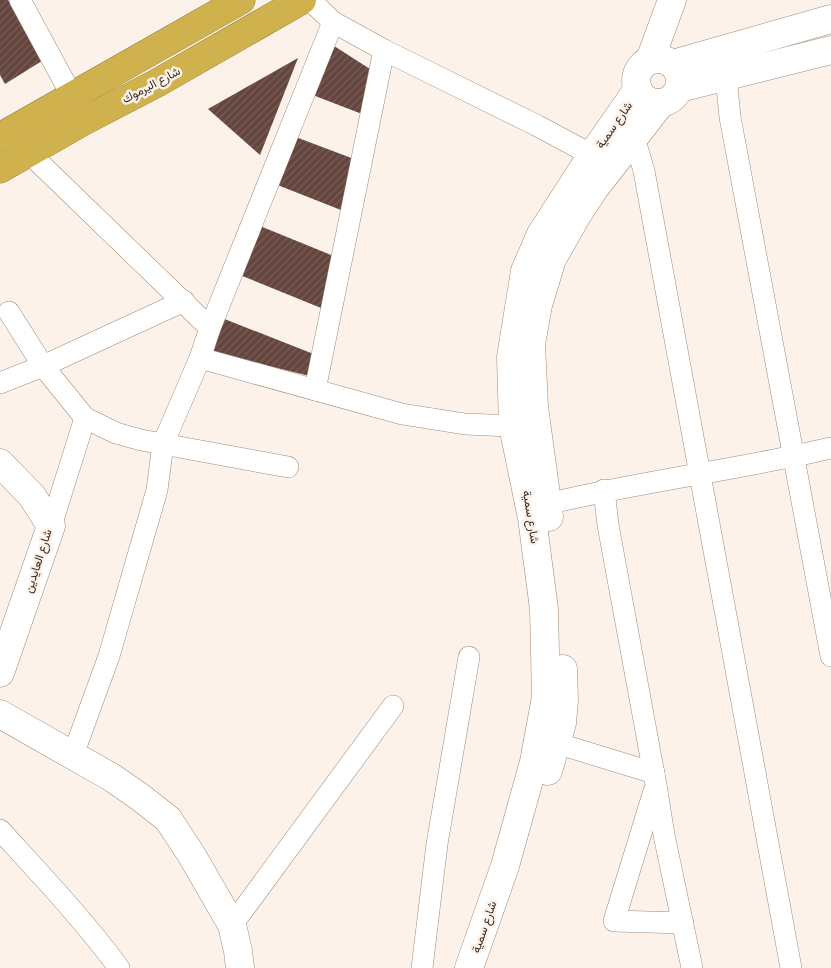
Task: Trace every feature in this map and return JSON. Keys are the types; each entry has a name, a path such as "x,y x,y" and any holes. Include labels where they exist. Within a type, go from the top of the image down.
{"highway":[{"path":"2,130 72,96 240,0"},
{"name":"شارع اليرموك","path":"0,168 157,83 302,0"}],"street":[{"path":"20,0 72,96"},
{"path":"310,0 333,22 384,50 536,125 592,155"},
{"path":"660,81 672,0"},
{"path":"660,81 831,19"},
{"path":"73,755 114,637 156,490 163,444 200,358 210,328 333,22"},
{"path":"315,390 384,50"},
{"path":"660,81 726,77 831,50"},
{"path":"726,77 730,117 831,656"},
{"name":"شارع سمية","path":"484,968 514,886 562,723 564,700 561,621 534,407 531,344 538,305 552,258 594,190 634,137 660,81"},
{"name":"شارع سمية","path":"469,968 505,866 532,772 546,697 544,609 532,518 513,426 512,357 525,271 541,234 592,155 660,81"},
{"path":"634,137 644,171 791,968"},
{"path":"28,152 210,328"},
{"path":"0,383 43,366 184,302"},
{"path":"9,312 43,366 85,418 116,433 142,440 288,467"},
{"path":"200,358 402,414 465,424 513,426"},
{"path":"51,526 85,418"},
{"path":"547,504 604,490 700,474 831,448"},
{"name":"شارع العايدين","path":"0,463 32,496 51,526 0,673"},
{"path":"604,490 608,525 664,834 692,968"},
{"path":"422,968 437,844 469,658"},
{"path":"232,925 393,706"},
{"path":"0,714 73,755 140,797 168,820 191,854 232,925 240,968"},
{"path":"556,743 655,779"},
{"path":"655,779 614,921 683,923"},
{"path":"0,830 67,903 120,968"}],"building":[{"path":"0,0 8,0 45,59 5,84 0,75"},
{"path":"331,44 370,69 362,114 310,94"},
{"path":"298,58 260,155 208,109"},
{"path":"293,136 354,159 346,212 275,184"},
{"path":"260,226 336,257 326,310 240,275"},
{"path":"222,318 316,355 310,376 210,352"}]}
